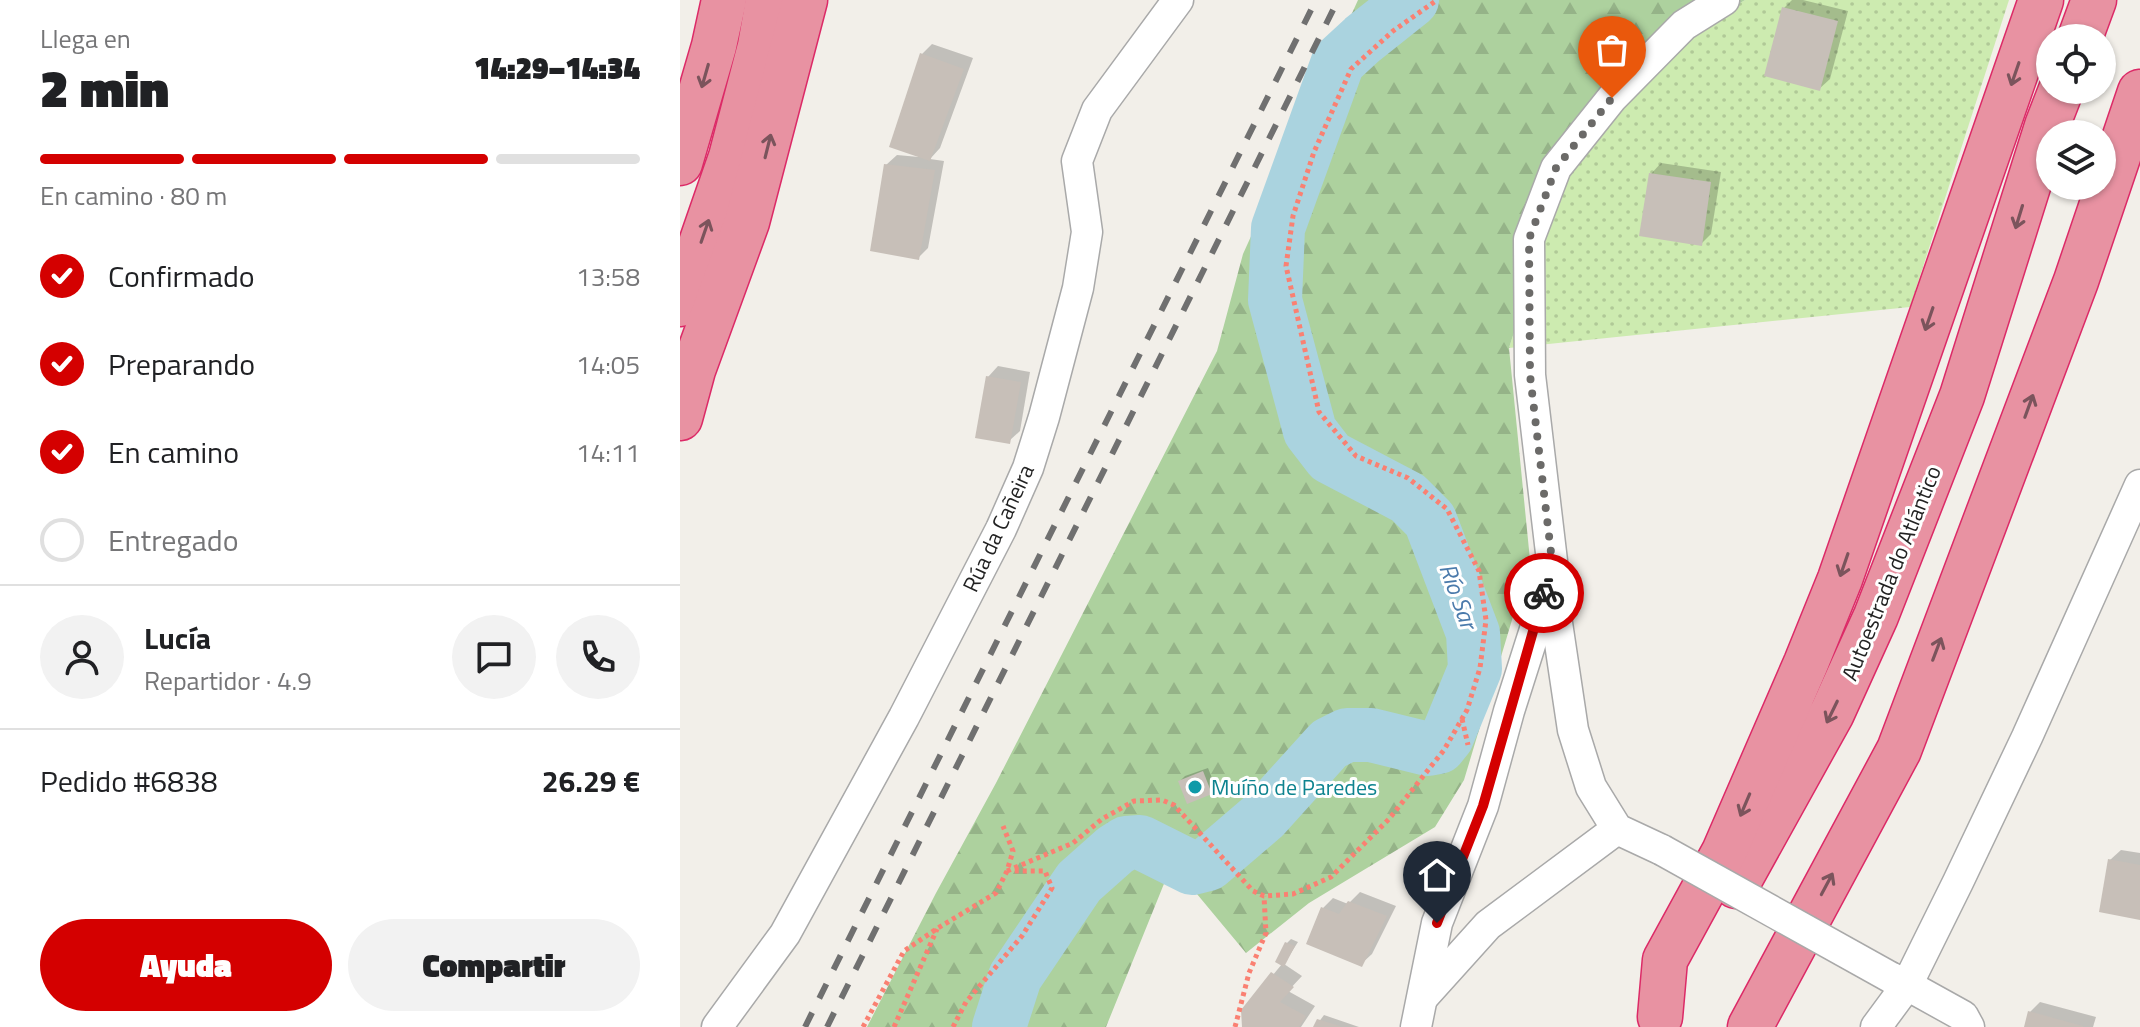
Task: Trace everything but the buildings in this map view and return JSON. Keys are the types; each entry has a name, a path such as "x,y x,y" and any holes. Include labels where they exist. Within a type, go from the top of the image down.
{"highway":[{"path":"680,163 724,0"},
{"path":"680,304 731,157 760,46 768,0"},
{"path":"680,418 686,378 747,222 805,0"},
{"path":"1657,1022 1665,960 1724,852 1840,579 2041,0"},
{"path":"2085,24 2094,0"},
{"path":"1750,1027 1899,750 2076,281 2140,92"},
{"name":"Autoestrada do Atlántico","path":"1657,1022 1832,713 1876,616 1962,396 2056,104"},
{"path":"2076,281 2122,228 2140,181"}],"street":[{"name":"Rúa da Cañeira","path":"717,1027 785,934 904,717 1028,468 1078,288 1087,232 1077,161 1097,110 1178,0"},
{"path":"1724,0 1684,25 1612,98 1556,168 1529,239 1530,375 1557,623 1573,730 1591,787 1617,829 1662,850 1963,1016 1969,1027"},
{"path":"1876,1027 2027,737 2140,485"},
{"path":"1416,1027 1437,923 1483,806 1538,620 1552,561"},
{"path":"1422,997 1488,925 1617,829"}],"path":[{"path":"1007,871 1073,843 1102,819 1134,801 1162,800 1174,805 1253,891 1264,896 1293,894 1331,877 1389,819 1444,750 1467,710 1480,668 1486,620 1479,571 1447,509 1408,478 1356,456 1319,412 1286,266 1293,216 1314,152 1351,69 1393,31 1437,0"},
{"path":"1462,719 1465,737"},
{"path":"863,1027 904,951 996,893 1013,851 1003,826"},
{"path":"953,1027 966,1002 1022,936 1052,888 1045,871 1007,871"},
{"path":"1235,1027 1249,973 1266,933 1264,896"},
{"path":"894,1027 938,928"}],"green space":[{"path":"1358,0 1745,0 1711,21 1614,118 1564,176 1509,348 1530,560 1464,780 1435,827 1309,903 1246,953 1172,864 1106,1027 867,1027 1217,351 1243,254"},
{"path":"1745,0 2009,0 1910,307 1509,348 1564,176 1614,118 1711,21"}],"waterway":[{"name":"Río Sar","path":"999,1027 1015,977 1079,882 1115,850 1126,843 1140,842 1192,868 1208,864 1264,816 1329,744 1347,735 1371,735 1428,749 1439,747 1447,737 1475,669 1473,633 1430,520 1408,498 1330,457 1310,431 1275,300 1278,228 1338,62 1412,0"}],"railway":[{"path":"805,1027 1316,0"},
{"path":"827,1027 1338,0"}],"way so far":[{"path":"1544,593 1552,561 1530,375 1529,239 1556,168 1612,98"}],"place":[{"name":"Muíño de Paredes","path":"1195,787"}],"route":[{"path":"1437,923 1483,806 1544,593"}]}
